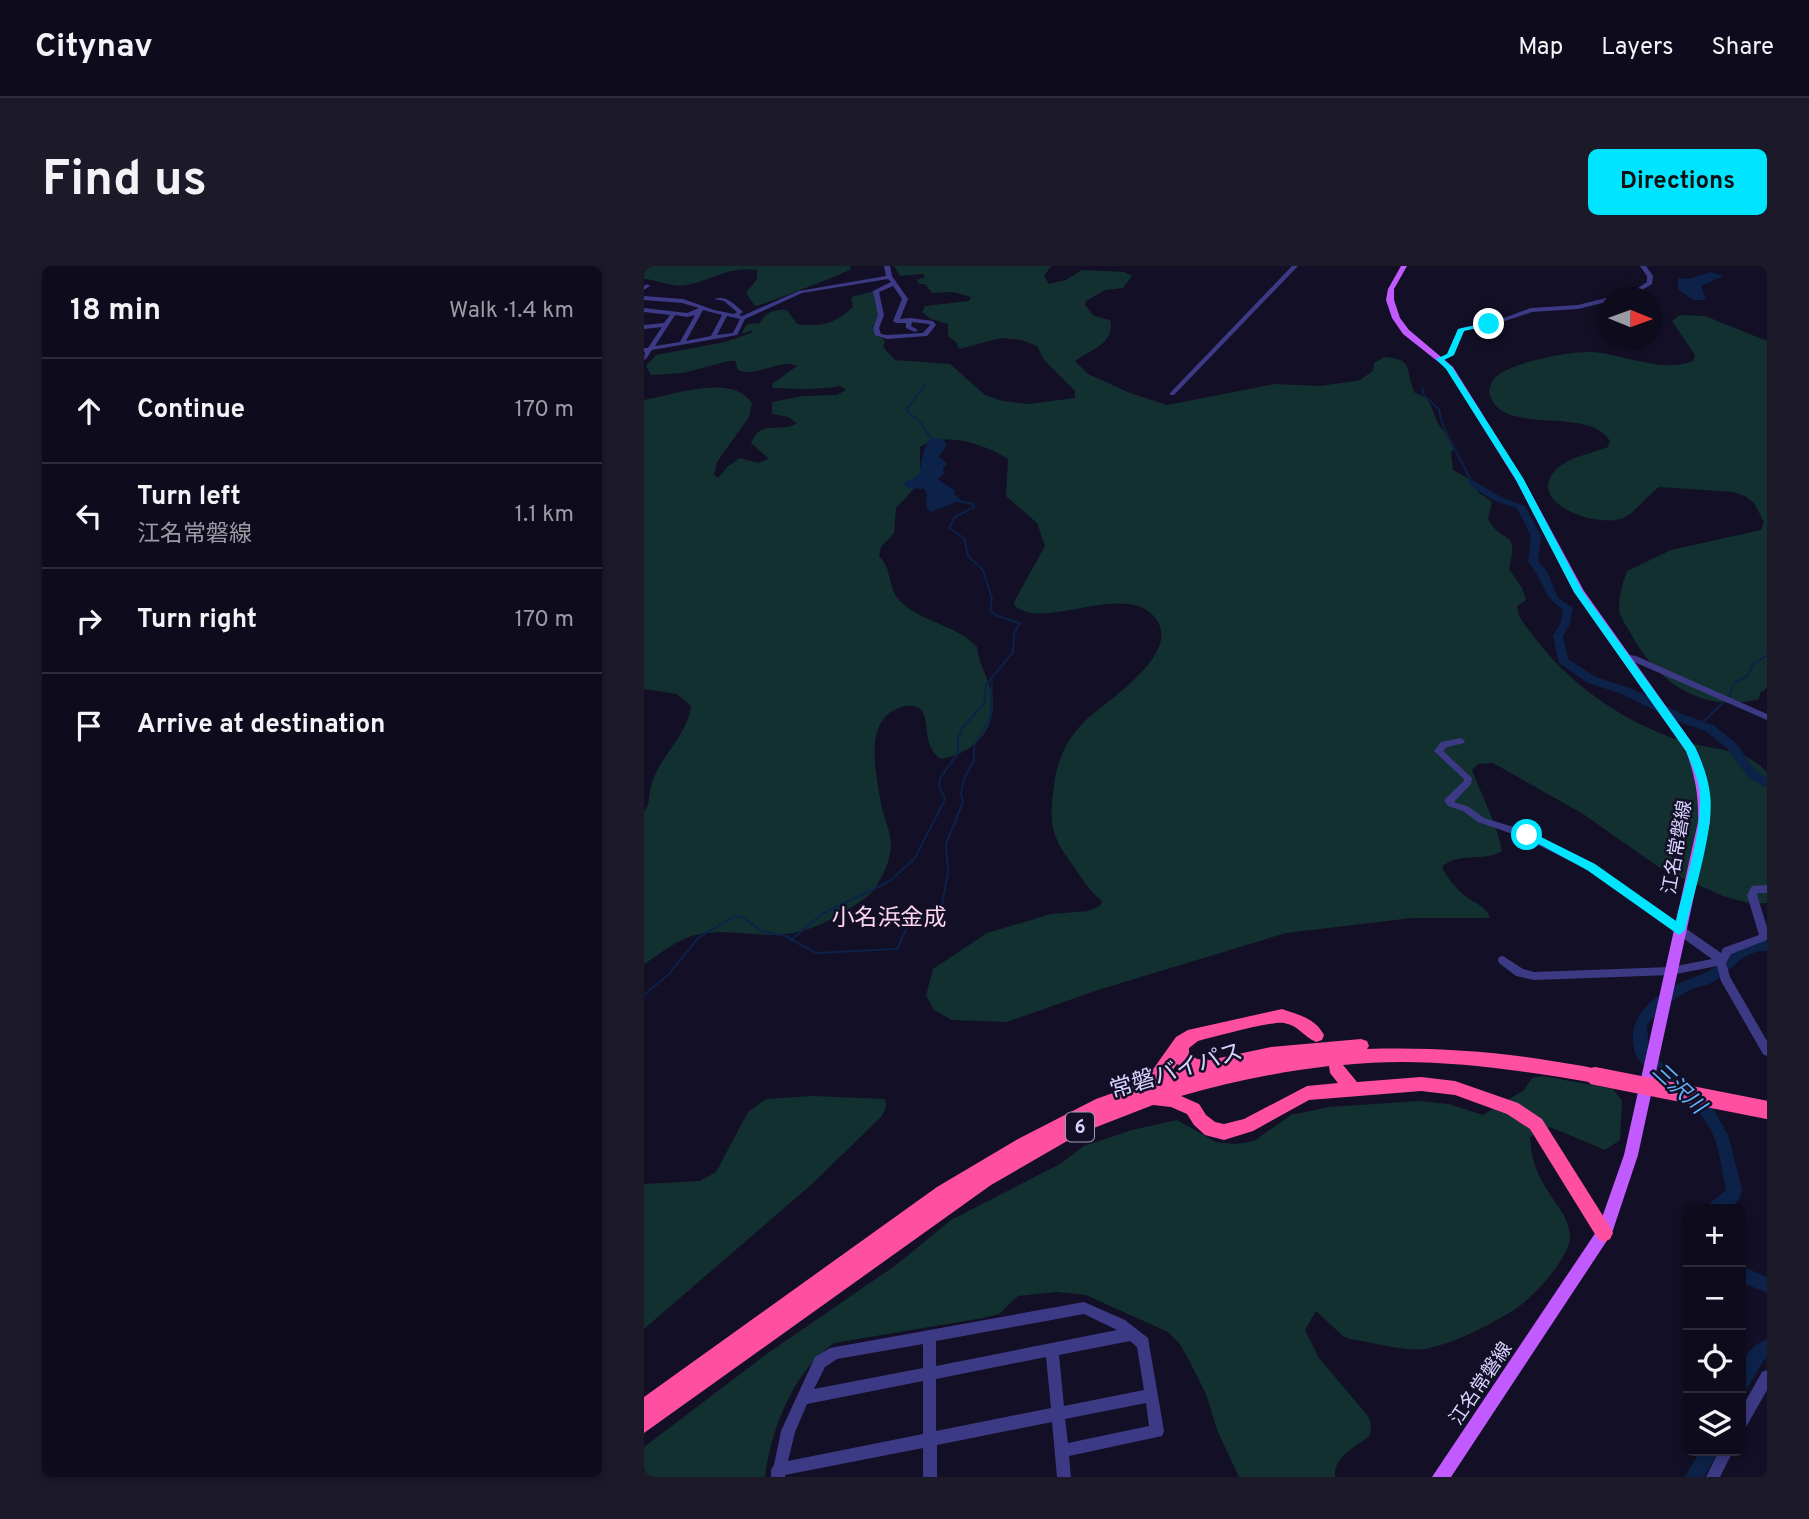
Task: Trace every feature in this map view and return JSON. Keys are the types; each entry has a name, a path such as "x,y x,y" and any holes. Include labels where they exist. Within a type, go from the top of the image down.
{"highway":[{"path":"1194,1109 1150,1094 1182,1042 1194,1035 1282,1016 1304,1023 1316,1035"},
{"path":"1182,1042 1181,1056 1186,1062 1214,1073 1193,1100 1200,1120 1211,1129 1233,1131 1247,1126 1298,1095 1442,1084 1522,1113 1542,1133 1604,1234"},
{"name":"常磐バイパス","path":"644,1409 943,1193 1024,1145 1102,1104 1150,1094 1214,1073 1337,1057 1411,1054 1466,1056 1596,1072 1767,1101"},
{"path":"1336,1068 1353,1089"},
{"name":"常磐バイパス","path":"1596,1072 1767,1110"},
{"name":"常磐バイパス","path":"644,1423 954,1199 1028,1154 1150,1094"}],"main road":[{"name":"江名常磐線","path":"1403,266 1391,289 1393,310 1406,332 1449,367 1519,478 1579,592 1691,750 1704,785 1704,822 1631,1155 1604,1234 1441,1477"}],"street":[{"path":"887,266 892,280 905,299 896,321 931,322 932,327 928,334 887,337 878,335 876,328 881,315 876,290 892,280"},
{"path":"1172,394 1295,266"},
{"path":"1643,266 1650,276 1650,283 1644,287"},
{"path":"644,298 683,301 702,310 743,318 801,292 892,280"},
{"path":"645,312 690,315 702,310 720,296 740,312 735,316"},
{"path":"1440,359 1450,355 1463,329 1497,322 1531,310 1578,307 1599,302"},
{"path":"681,343 702,310"},
{"path":"644,358 673,314"},
{"path":"713,338 726,314"},
{"path":"647,350 735,334 743,318"},
{"path":"908,321 908,327 915,330"},
{"path":"644,327 665,325"},
{"path":"644,338 657,337"},
{"path":"1623,657 1633,658 1767,717"},
{"path":"1461,741 1444,744 1438,751 1468,778 1468,782 1449,800 1451,804 1466,809 1482,820 1527,835 1591,867 1722,960"},
{"path":"1767,889 1755,889 1752,895 1766,936 1727,951 1722,960 1726,978 1767,1051"},
{"path":"1503,960 1526,976 1671,971 1722,960"},
{"path":"1061,1451 1157,1431 1143,1343 1121,1325 1084,1308 835,1353 820,1362 788,1431 778,1474 930,1439 1151,1395"},
{"path":"804,1398 1131,1334"},
{"path":"929,1336 930,1477"},
{"path":"1052,1350 1064,1477"},
{"path":"1746,1413 1767,1377"},
{"path":"1713,1477 1724,1456"}],"green space":[{"path":"644,266 850,266 851,269 755,306 746,293 757,279 757,270 738,270 696,283 676,285 644,279"},
{"path":"894,266 1051,266 1044,276 1049,284 1066,280 1082,270 1124,272 1132,276 1123,288 1105,290 1086,301 1085,305 1094,316 1110,320 1111,328 1106,340 1075,361 1088,374 1130,393 1167,405 1275,384 1319,386 1360,380 1373,371 1374,363 1384,357 1401,360 1405,363 1415,393 1428,402 1439,425 1454,445 1455,449 1451,452 1453,470 1469,479 1479,493 1492,502 1488,519 1499,533 1511,542 1509,569 1522,588 1526,600 1517,606 1520,616 1549,655 1581,686 1637,723 1678,740 1726,750 1749,758 1767,773 1767,903 1752,904 1723,896 1660,868 1583,814 1493,763 1478,764 1472,770 1493,820 1502,851 1487,856 1456,859 1442,867 1457,889 1482,907 1490,918 1412,918 1286,933 1095,991 1007,1022 952,1020 934,1010 926,995 933,969 987,933 1051,914 1088,911 1100,906 1102,901 1082,879 1055,835 1052,808 1055,776 1060,758 1073,734 1138,676 1159,647 1161,633 1156,619 1142,608 1125,604 1044,613 1027,612 1014,605 1045,546 1037,523 1006,496 1008,459 965,441 941,440 920,447 920,482 896,508 894,533 881,547 879,556 886,566 899,600 918,614 969,639 977,647 993,700 993,712 985,732 971,747 941,759 931,747 925,718 919,708 901,707 887,715 876,737 875,765 891,851 886,869 877,885 860,902 826,922 799,932 769,935 717,932 692,936 677,942 644,964 644,812 655,775 679,737 691,706 677,694 644,689 644,400 701,388 717,388 731,389 743,394 752,403 749,417 717,462 714,474 718,478 728,466 740,458 758,463 769,459 751,443 760,431 797,423 788,417 772,414 772,402 803,396 837,395 846,390 840,386 815,389 773,388 772,384 797,366 791,364 745,372 738,370 735,361 729,361 683,373 651,375 646,366 656,355 725,342 751,333 753,330 741,334 747,324 760,323 774,311 787,310 797,324 828,323 853,307 851,297 874,291 879,315 872,328 885,341 883,347 895,360 950,364 985,395 1003,401 1028,404 1075,398 1075,391 1044,360 1037,346 1022,340 1001,338 959,349 956,342 948,336 948,324 931,319 922,312 925,306 969,301 971,297 953,292 932,293 925,284 919,284 917,280 925,277 923,274 900,276"},
{"path":"1680,315 1705,316 1767,341 1767,688 1760,693 1759,699 1718,702 1683,690 1653,666 1623,620 1619,608 1620,593 1627,571 1671,550 1761,530 1764,522 1754,503 1733,492 1659,487 1631,513 1617,520 1587,518 1572,512 1559,505 1551,495 1548,484 1554,472 1572,459 1608,447 1610,441 1599,430 1583,424 1508,414 1496,405 1489,391 1493,380 1510,368 1569,354 1603,353 1668,365 1693,361 1695,355 1672,321"},
{"path":"1543,1076 1613,1089 1622,1101 1620,1140 1605,1150 1550,1127 1530,1137 1537,1170 1569,1228 1569,1244 1564,1254 1540,1287 1514,1310 1471,1333 1425,1349 1399,1348 1350,1339 1343,1336 1316,1311 1305,1330 1319,1358 1368,1416 1371,1424 1370,1436 1341,1458 1335,1470 1335,1477 1239,1477 1217,1430 1206,1394 1180,1344 1168,1332 1086,1295 1057,1292 1018,1296 999,1314 983,1318 834,1343 807,1369 787,1402 773,1440 765,1477 644,1477 644,1447 768,1353 896,1265 951,1220 1060,1164 1084,1146 1132,1130 1177,1120 1216,1142 1236,1144 1254,1141 1291,1115 1329,1107 1419,1101 1449,1104 1483,1115 1524,1090 1532,1078"},
{"path":"813,1096 885,1099 886,1107 881,1117 812,1184 644,1329 644,1184 700,1181 716,1172 748,1112 766,1099"}],"water":[{"path":"1711,272 1723,276 1701,286 1706,300 1693,300 1678,289 1678,278 1688,279"},
{"path":"932,438 941,439 947,444 939,457 948,464 943,468 944,474 938,479 955,491 954,494 961,500 931,512 926,507 927,494 924,489 906,488 903,483 918,476 924,451"}],"waterway":[{"path":"925,385 906,410 921,423 931,439"},
{"path":"1422,388 1424,396 1439,409 1448,437 1472,483"},
{"name":"三沢川","path":"1472,483 1498,499 1521,506 1536,536 1533,562 1542,571 1554,600 1568,608 1565,624 1558,636 1563,661 1592,680 1626,691 1678,717 1709,728 1731,745 1752,774 1767,784"},
{"path":"792,940 822,914 890,881 915,858 945,799 939,785 940,778 958,753 958,739 962,728 984,704 986,685 1013,652 1014,633 1020,623 997,616 990,610 992,599 983,570 968,556 964,538 949,528 955,517 974,507 973,504 958,501"},
{"path":"1700,725 1729,697 1734,683 1748,676 1753,664 1767,655"},
{"path":"792,940 816,953 897,949 908,925 941,911 948,871 946,844 963,802 961,794 964,779 974,760 974,746 991,716 992,682"},
{"path":"644,995 669,974 698,938 735,916 743,917 761,931 792,940"},
{"name":"三沢川","path":"1722,1204 1732,1197 1734,1190 1721,1135 1708,1113 1642,1054 1640,1025 1649,1013 1682,988 1708,978 1750,947 1767,946"},
{"name":"三沢川","path":"1746,1276 1767,1285"},
{"name":"三沢川","path":"1746,1374 1757,1355 1767,1347"},
{"name":"三沢川","path":"1694,1477 1707,1456"}],"district":[{"name":"小名浜金成","path":"889,917"}],"route":[{"path":"1489,324 1461,330 1450,355 1440,359 1449,367 1519,478 1579,592 1691,750 1701,773 1706,796 1704,822 1679,930 1591,867 1527,835"}]}
